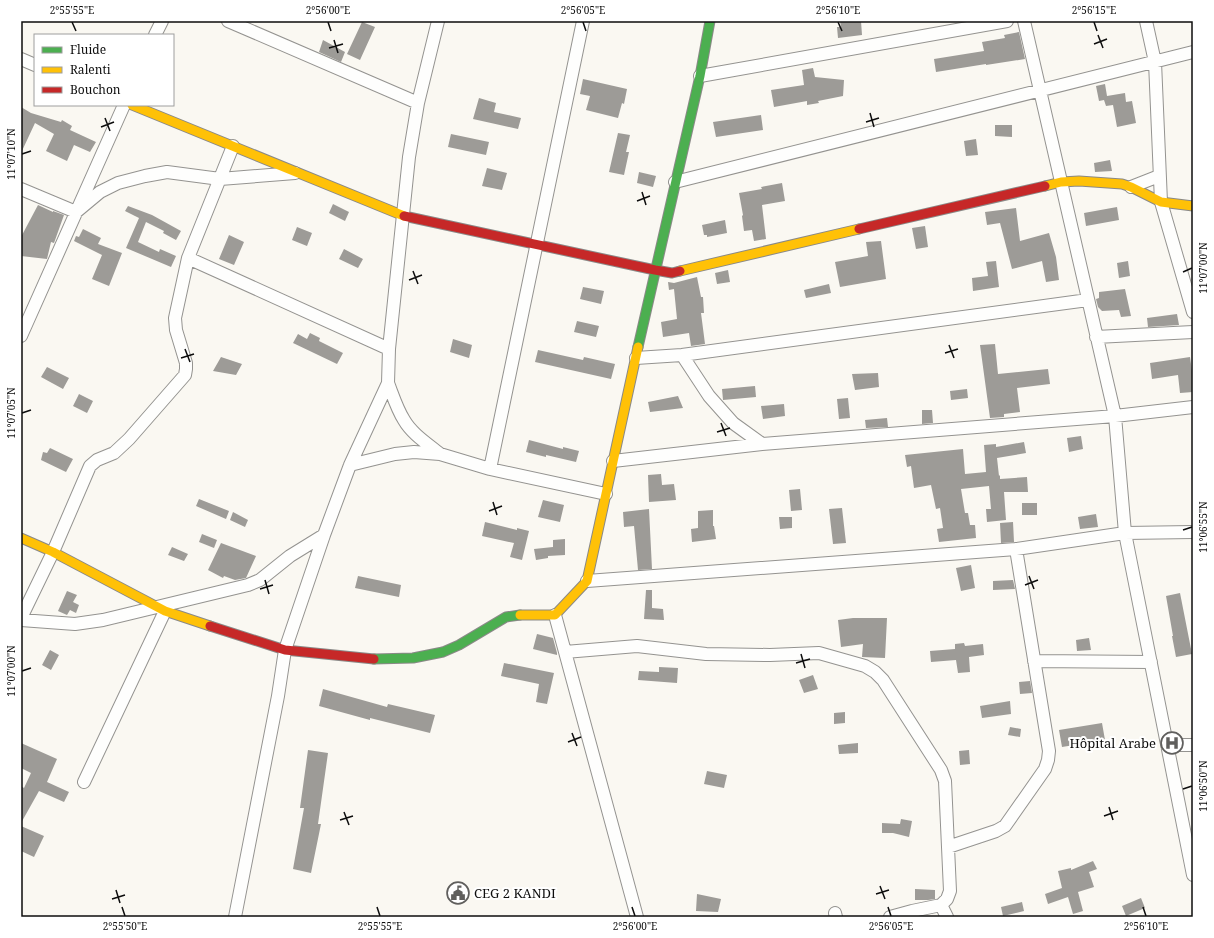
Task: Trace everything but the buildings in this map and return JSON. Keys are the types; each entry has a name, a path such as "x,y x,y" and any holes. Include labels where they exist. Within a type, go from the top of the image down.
{"street":[{"path":"156,34 162,21"},
{"path":"228,21 418,103"},
{"path":"235,917 278,696 285,650 324,535 350,465 388,383 409,157 418,103 438,21"},
{"path":"490,469 583,21"},
{"path":"556,616 587,581 655,270 700,76 710,21"},
{"path":"700,76 1007,21"},
{"path":"1024,21 1114,416 1125,533 1193,875"},
{"path":"1146,21 1155,62 1161,202 1193,312"},
{"path":"675,182 1193,52"},
{"path":"21,59 34,65"},
{"path":"21,336 124,106"},
{"path":"134,106 403,216 672,273 1060,182 1079,181 1122,184 1161,202 1193,206"},
{"path":"234,146 188,258 174,318 186,364 185,375 129,439 114,453 97,460 90,466 53,552 21,619 75,624 103,620 161,609 248,585 260,580 290,556 324,535"},
{"path":"76,212 100,192 118,183 167,172 220,179 275,176 297,173"},
{"path":"1131,187 1159,176"},
{"path":"21,189 76,212"},
{"path":"188,258 390,349"},
{"path":"636,358 682,355 1088,300"},
{"path":"1096,337 1193,332"},
{"path":"682,355 709,396 733,423 762,444"},
{"path":"388,383 397,408 405,422 415,433 440,454"},
{"path":"613,461 762,444 1114,416 1193,407"},
{"path":"733,423 739,447"},
{"path":"350,465 395,454 414,452 440,454 490,469 606,494"},
{"path":"587,581 1016,549 1125,533 1193,532"},
{"path":"21,538 53,552 161,609 285,650 377,659 413,658 443,652 459,645 506,617 524,614 556,616"},
{"path":"948,847 996,831 1005,826 1045,769 1048,760 1049,751 1016,549"},
{"path":"84,782 161,609"},
{"path":"556,616 637,917"},
{"path":"565,652 637,646 706,654 770,655 819,652 865,666 875,672 883,680 941,770 945,781 950,891 947,899 941,905 890,917"},
{"path":"1034,661 1151,662"},
{"path":"1167,745 1193,745"},
{"path":"941,905 947,917"}],"traffic: fast":[{"path":"638,347 700,76 710,21"},
{"path":"374,659 413,658 443,652 459,645 506,617 520,615"}],"traffic: slow":[{"path":"134,106 404,216"},
{"path":"1045,186 1061,182 1079,181 1122,184 1161,202 1193,206"},
{"path":"680,271 859,229"},
{"path":"520,615 555,615 587,581 638,347"},
{"path":"21,538 53,552 165,611 210,626"}],"traffic: jam":[{"path":"859,229 1045,186"},
{"path":"404,216 655,270 672,273 680,271"},
{"path":"210,626 285,650 374,659"}],"place":[{"name":"Hôpital Arabe","path":"1172,743"},
{"name":"CEG 2 KANDI","path":"458,893"}]}
